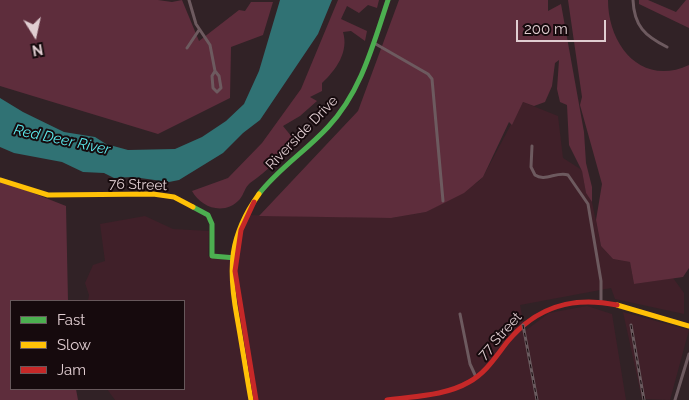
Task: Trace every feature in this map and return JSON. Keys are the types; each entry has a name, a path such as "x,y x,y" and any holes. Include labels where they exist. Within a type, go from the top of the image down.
{"main road":[{"name":"Riverside Drive","path":"251,400 231,284 233,258 241,230 258,193 337,117 355,89 374,43 388,0"},
{"name":"76 Street","path":"0,180 48,195 148,194 174,198 208,215 212,224 212,256 233,258"},
{"name":"Riverside Drive","path":"233,258 235,285 256,400"},
{"name":"77 Street","path":"388,400 451,389 476,377 487,368 519,328 540,312 568,301 601,300 689,326"}],"street":[{"path":"189,0 199,30 210,45 215,71 219,76 220,88 217,92 213,89 212,77 215,71"},
{"path":"633,0 634,16 640,28 650,38 667,47"},
{"path":"187,48 199,30"},
{"path":"374,43 432,79 443,201"},
{"path":"532,146 534,175 540,178 562,174 568,175 586,199 600,273 601,300"},
{"path":"460,314 470,364 476,377"},
{"path":"675,400 689,354"}],"shaded area":[{"path":"0,0 158,0 172,2 182,0 199,41 239,10 245,11 251,2 273,2 263,35 231,47 230,98 158,134 0,86"},
{"path":"338,0 379,0 377,8 368,5 359,13 347,6 341,19 367,31 365,41 351,31 343,32 344,47 340,60 322,83 322,91 310,97 317,101 300,116 283,126 296,142 248,185 240,199 234,204 221,208 214,208 201,202 192,191 228,178 262,143 301,89"},
{"path":"399,0 548,0 548,11 561,4 584,132 586,163 592,187 592,202 586,193 582,171 569,145 567,105 560,102 557,89 559,60 555,63 552,86 545,102 534,106 523,102 512,125 509,122 483,177 464,193 426,212 391,218 259,216 358,111"},
{"path":"568,0 608,0 614,33 621,47 631,58 643,66 657,71 672,70 689,65 689,268 683,277 634,284 630,262 613,259 601,246 596,220 602,184 580,105 582,97"},
{"path":"639,0 648,0 676,12 686,0 689,0 689,28 639,4"},
{"path":"523,102 558,116 563,158 582,170 586,193 592,202 601,246 613,259 630,262 634,284 673,278 684,293 684,314 615,299 611,288 520,305 525,331 549,313 587,306 612,314 626,400 115,400 108,390 185,390 185,300 88,300 89,295 85,283 93,265 105,261 100,224 145,216 173,229 209,231 208,256 235,258 241,230 247,215 391,218 426,212 478,182 483,177"},
{"path":"0,180 66,206 68,300 10,300 10,390 76,390 78,400 0,400"},
{"path":"623,312 689,330 670,400 642,399"}],"water":[{"name":"Red Deer River","path":"280,0 332,0 318,34 260,120 243,133 223,153 179,180 169,182 133,177 114,178 104,173 83,172 62,162 14,153 0,147 0,98 23,112 64,132 95,137 106,144 128,150 175,149 202,137 226,121 244,104 259,71"}],"railway":[{"path":"523,325 537,400"},
{"path":"631,325 644,400"}],"traffic: fast":[{"path":"259,194 275,176 328,127 349,99 365,67 388,0"},
{"path":"193,207 208,215 212,224 212,256 236,258"}],"traffic: slow":[{"path":"0,180 48,195 153,194 174,197 193,207"},
{"path":"251,400 234,299 232,268 236,238 249,209 259,194"},
{"path":"617,305 689,326"}],"traffic: jam":[{"path":"254,202 241,230 235,271 256,400"},
{"path":"387,400 440,393 460,387 486,369 519,329 531,319 557,306 585,302 617,305"}]}
